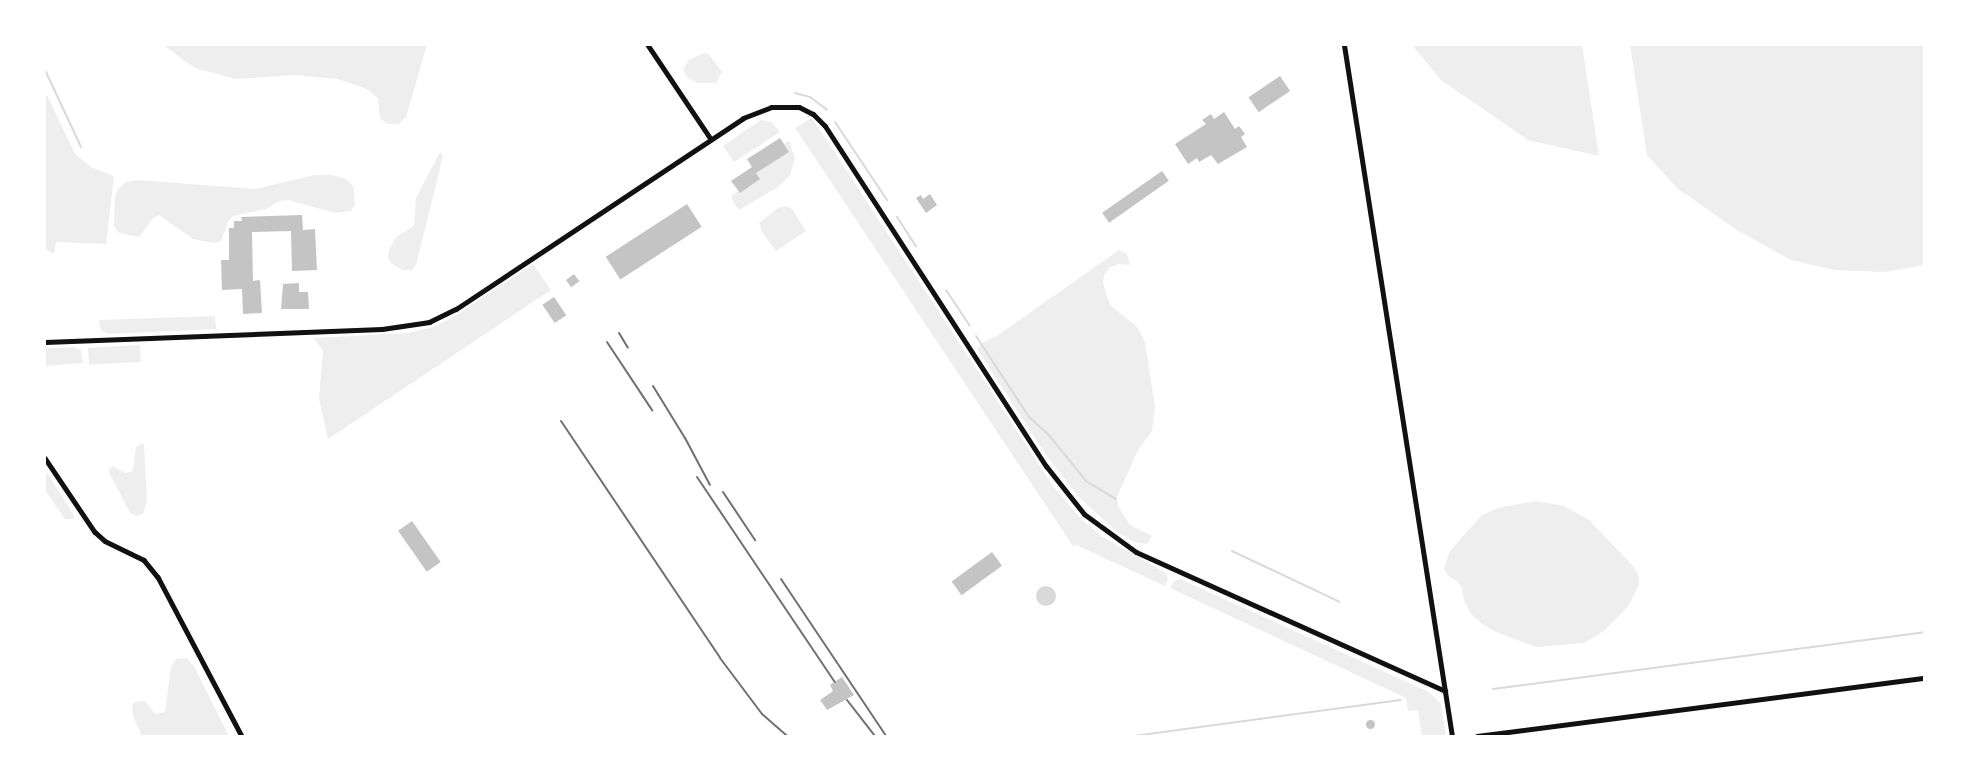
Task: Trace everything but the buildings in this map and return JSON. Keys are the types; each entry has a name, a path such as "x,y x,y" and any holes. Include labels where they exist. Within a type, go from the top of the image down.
{"street":[{"path":"648,45 711,139"},
{"path":"1344,45 1452,736"},
{"path":"45,342 418,325 456,309 743,118 765,108 791,105 813,114 836,143 1046,466 1084,514 1136,552 1445,691"},
{"path":"45,458 95,532 111,544 144,560 154,572 191,636 242,736"},
{"path":"1477,736 1924,678"}],"shaded area":[{"path":"163,45 427,45 406,117 398,124 388,124 380,119 378,99 369,90 356,85 337,79 295,75 236,79 195,68"},
{"path":"1412,45 1582,45 1599,156 1528,140 1441,80"},
{"path":"1630,45 1924,45 1924,265 1885,272 1835,270 1791,260 1737,230 1678,189 1647,155"},
{"path":"704,53 709,54 722,72 716,83 698,83 687,77 683,70 689,60"},
{"path":"45,91 75,154 91,167 114,176 106,244 56,242 54,254 45,249"},
{"path":"812,118 1053,486 1080,518 1101,536 1166,573 1168,579 1165,586 1076,545 1073,546 795,128"},
{"path":"761,120 771,122 780,132 734,162 723,146"},
{"path":"789,141 795,158 790,175 778,187 739,210 732,200 732,195 760,179 756,173 789,152 784,144"},
{"path":"440,152 443,156 416,265 412,270 403,270 392,264 388,258 389,250 396,237 414,226 416,198"},
{"path":"315,175 332,175 346,179 353,186 355,205 351,211 335,213 288,200 279,201 266,209 233,216 228,222 221,241 214,243 193,239 159,215 153,218 139,237 119,233 114,226 115,196 126,182 137,180 255,189"},
{"path":"786,206 792,209 806,231 776,251 762,232 759,223 778,208"},
{"path":"1119,250 1127,254 1130,265 1118,264 1109,268 1104,276 1103,284 1110,305 1137,327 1145,342 1155,407 1152,431 1138,450 1117,497 1118,506 1130,525 1152,536 1147,544 1135,542 1117,532 1079,497 1046,455 977,349 981,343 997,336"},
{"path":"533,264 551,290 328,439 319,399 323,351 314,338 407,333 430,328 450,319"},
{"path":"215,316 216,329 108,334 102,331 99,324 100,320"},
{"path":"140,345 141,362 89,365 88,348"},
{"path":"74,347 81,350 83,363 45,366 45,348"},
{"path":"142,443 144,445 147,501 143,514 136,516 130,513 108,470 113,466 125,473 133,471 136,447"},
{"path":"45,470 75,517 72,519 65,519 45,490"},
{"path":"1536,501 1564,506 1589,520 1633,566 1639,576 1639,585 1629,605 1604,631 1584,643 1536,647 1496,632 1471,614 1464,600 1462,588 1457,581 1448,576 1444,568 1450,551 1482,515 1498,508"},
{"path":"1180,579 1429,692 1441,704 1446,736 1422,736 1418,710 1408,711 1406,698 1170,588 1174,581"},
{"path":"1046,586 1053,589 1056,596 1053,603 1046,606 1039,603 1036,596 1039,589"},
{"path":"176,659 188,659 195,668 229,736 142,736 133,716 134,702 145,701 155,714 165,712 171,667"}],"waterway":[{"path":"45,70 81,147"},
{"path":"795,93 810,97 827,110"},
{"path":"835,122 887,200"},
{"path":"897,217 916,246"},
{"path":"946,290 970,326"},
{"path":"976,336 1029,417 1048,434 1086,481 1116,499"},
{"path":"1232,551 1340,602"},
{"path":"1493,689 1924,632"},
{"path":"1134,736 1401,700"}],"railway":[{"path":"619,333 628,348"},
{"path":"607,342 652,410"},
{"path":"653,386 710,485"},
{"path":"561,421 720,658 762,714 787,736"},
{"path":"697,477 835,682"},
{"path":"723,492 755,540"},
{"path":"781,579 886,736"},
{"path":"847,700 875,736"}]}
